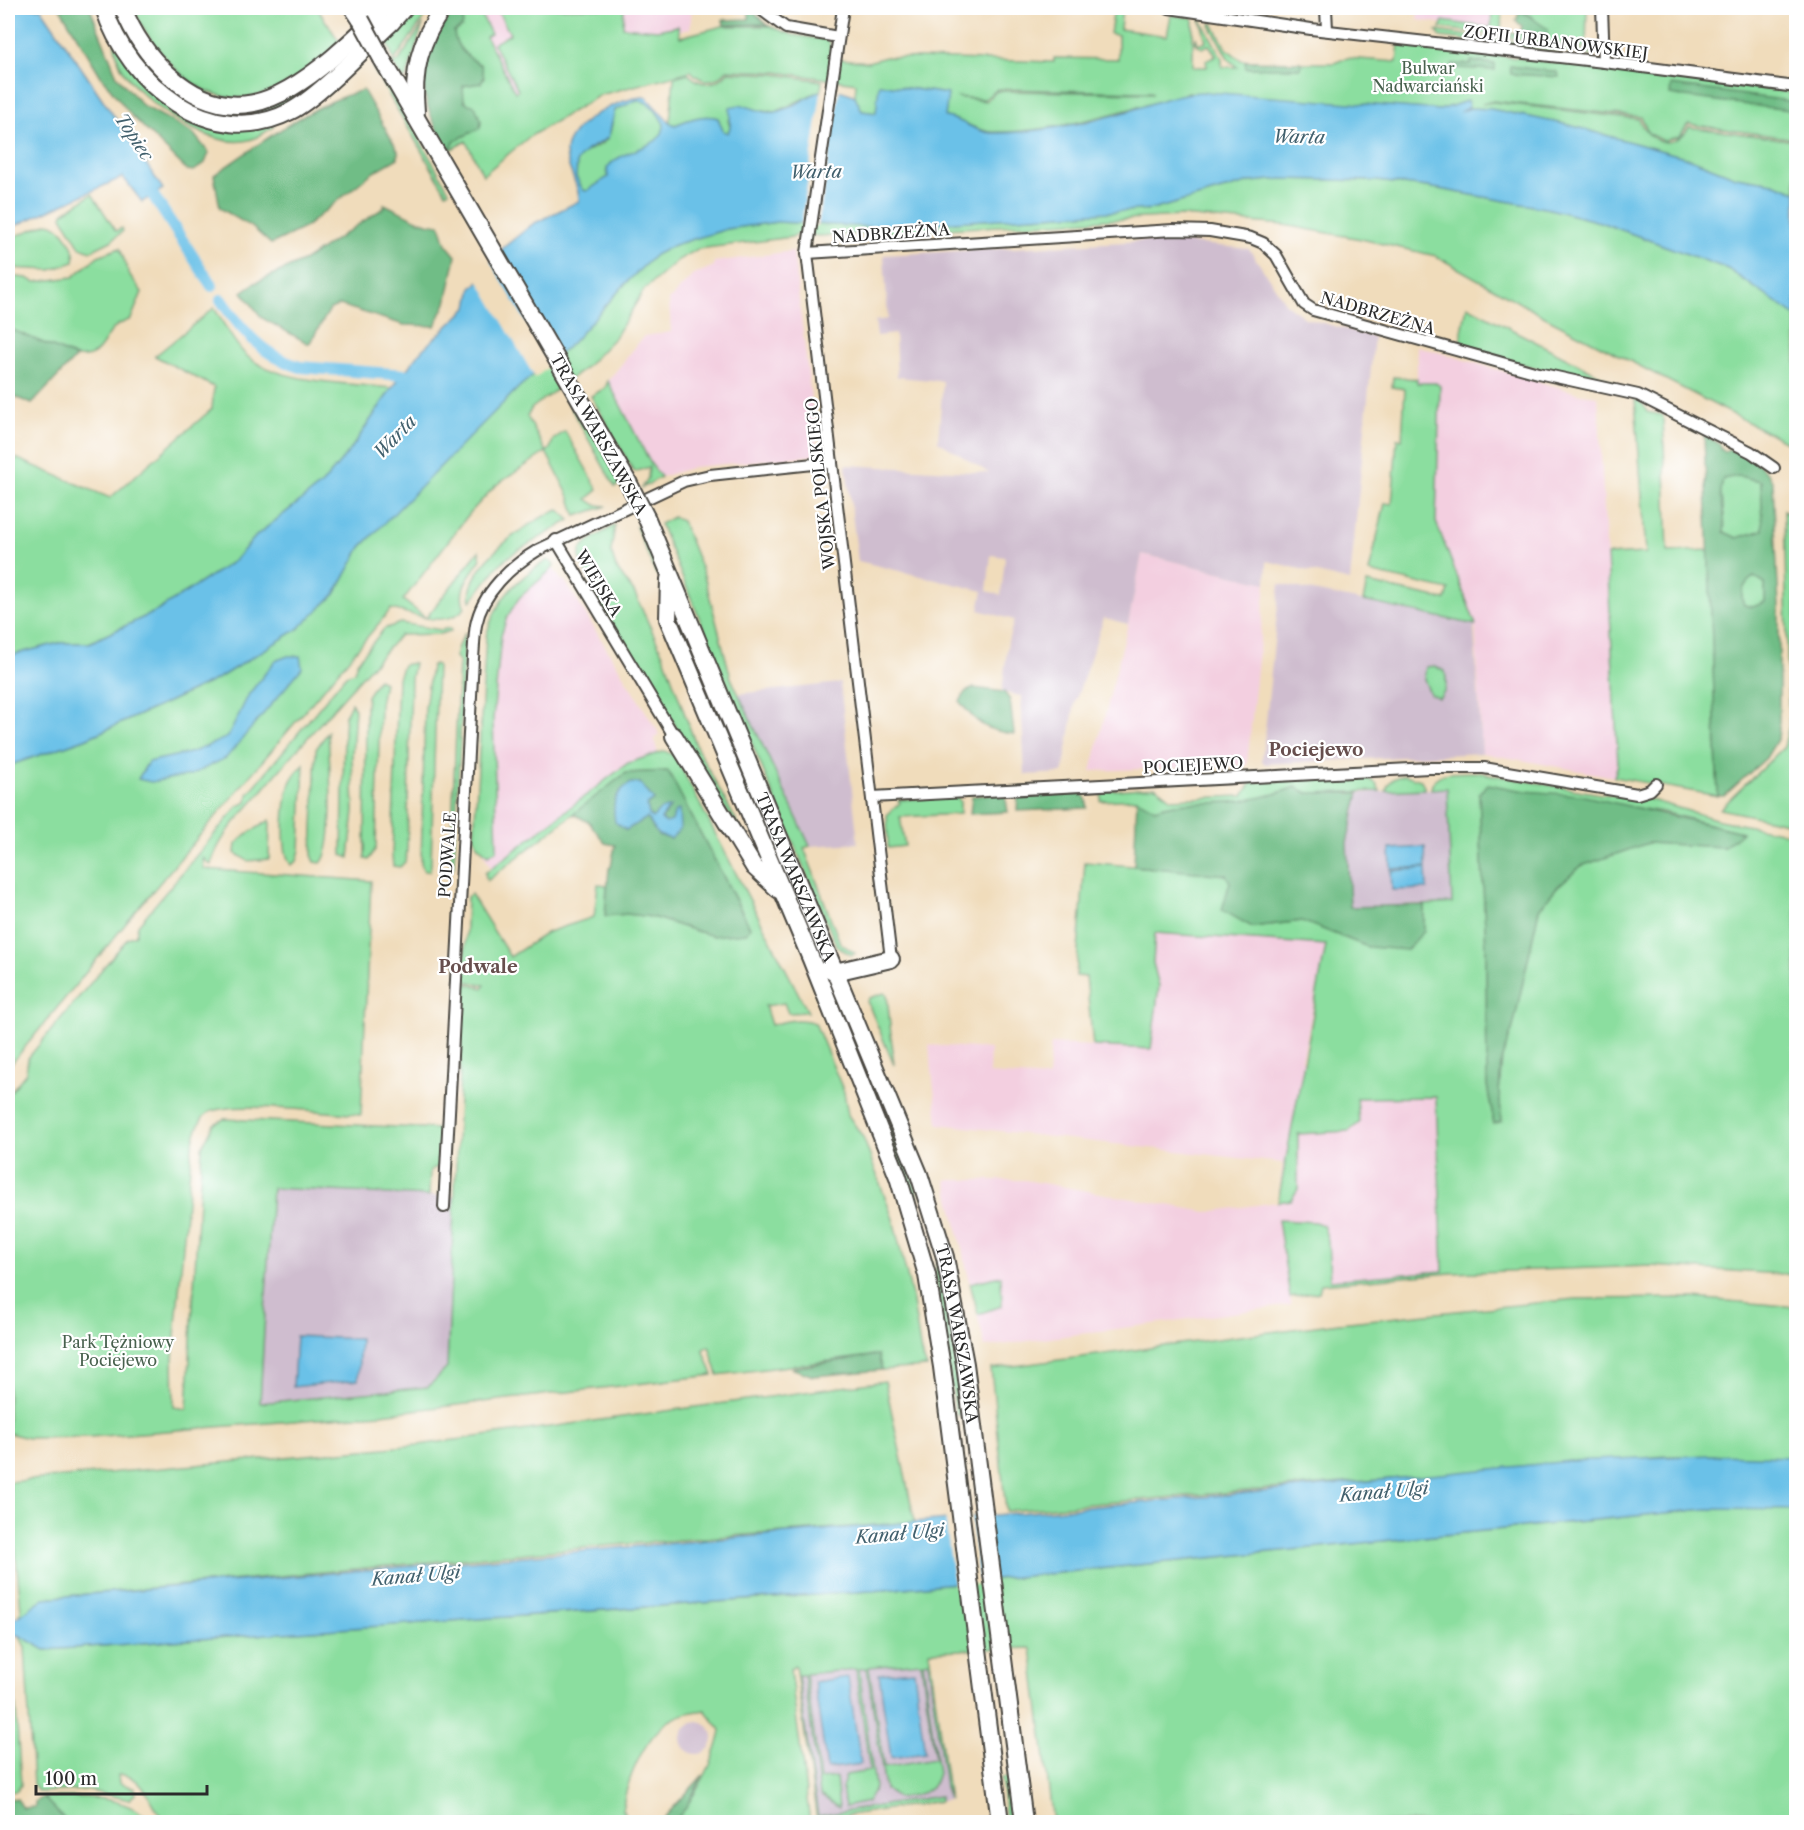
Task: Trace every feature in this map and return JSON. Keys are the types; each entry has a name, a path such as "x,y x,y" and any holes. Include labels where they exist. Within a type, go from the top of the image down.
{"main road":[{"path":"104,8 124,51 161,92 196,114 235,124 267,120 296,108 391,23 404,8"},
{"path":"123,8 143,47 173,78 203,98 236,106 268,101 299,85 343,48 384,8"},
{"path":"417,118 415,87 419,52 428,30 443,8"},
{"name":"TRASA WARSZAWSKA","path":"357,14 628,482 647,519 919,1174 939,1234 957,1314 1024,1822"},
{"name":"TRASA WARSZAWSKA","path":"669,570 668,620 811,958 887,1148 914,1226 931,1295 949,1417 1000,1822"},
{"path":"674,736 754,867 782,893"},
{"path":"811,958 836,972 891,959"}],"street":[{"path":"759,8 786,28 838,37"},
{"name":"WOJSKA POLSKIEGO","path":"843,8 807,237 807,253 891,959"},
{"name":"ZOFII URBANOWSKIEJ","path":"1169,8 1327,30 1797,87"},
{"path":"1326,8 1327,30"},
{"path":"1602,8 1604,62"},
{"name":"NADBRZEŻNA","path":"807,253 1173,230 1210,231 1251,238 1271,250 1308,308 1538,373 1638,395 1758,456 1774,468"},
{"name":"WIEJSKA","path":"674,736 556,540 684,480 710,475 832,462"},
{"name":"PODWALE","path":"444,1207 476,623 494,587 519,561 556,540"},
{"name":"POCIEJEWO","path":"872,797 1429,768 1484,768 1637,794 1650,790 1656,784"}],"shaded area":[{"path":"473,8 692,8 690,29 655,35 508,101"},
{"path":"1417,8 1496,8 1496,31 1418,20"},
{"path":"1162,240 1249,249 1287,305 1305,318 1374,337 1350,581 1267,561 1266,583 1142,554 1128,624 1104,618 1075,702 1063,773 1025,775 1021,696 1002,692 1008,641 1014,620 979,610 983,591 858,561 846,465 989,473 938,441 943,381 897,377 895,334 877,336 875,321 888,319 884,255","holes":["991,555 1005,557 1001,595 987,591"]},
{"path":"793,251 818,455 694,467 661,477 651,464 608,381 644,336 671,332 669,300 693,275 714,266 714,262"},
{"path":"1417,346 1581,394 1598,396 1618,764 1614,777 1482,753 1475,621 1436,522 1440,386 1417,383"},
{"path":"1142,554 1266,583 1247,765 1091,771 1128,624"},
{"path":"553,568 561,580 565,581 660,735 654,739 658,754 628,763 491,868 482,850 488,855 497,849 493,719 501,636 507,617 519,598"},
{"path":"1280,584 1476,625 1474,629 1482,753 1265,764 1262,761"},
{"path":"840,683 858,843 810,846 737,694"},
{"path":"1447,788 1452,903 1350,907 1347,843 1359,793"},
{"path":"1079,927 1326,945 1302,1061 1443,1085 1451,1273 1321,1284 1319,1292 1290,1297 1291,1305 985,1347 946,1180 1025,1180 1207,1212 1278,1202 1283,1163 938,1124 929,1045 990,1049 989,1074 1048,1078 1051,1044 1093,1046 1086,977 1076,976"},
{"path":"272,1187 455,1197 447,1368 428,1387 260,1403"},
{"path":"929,1651 949,1800 817,1820 795,1666"},
{"path":"697,1722 708,1727 713,1738 708,1749 697,1754 686,1749 681,1738 686,1727"}],"green space":[{"path":"60,8 90,8 117,76 142,105 193,133 209,153 205,163 194,171 187,170 131,115 102,78"},
{"path":"111,8 118,8 137,45 235,112 347,55 314,87 286,108 248,118 222,116 197,107 175,93 155,75 138,54"},
{"path":"133,8 317,8 341,44 304,73 274,90 241,98 221,96 202,88 168,61 142,26"},
{"path":"413,8 431,8 394,61 386,39"},
{"path":"455,8 470,8 465,12 462,27 454,32 455,38 463,52 481,65 484,77 481,83 463,86 464,102 475,106 481,121 480,128 456,140 448,151 429,110 424,94 423,78 432,46"},
{"name":"Bulwar Nadwarciański","path":"470,8 482,8 479,10 491,34 486,37 515,92 518,90 493,44 510,34 496,8 624,8 623,27 657,30 678,26 680,37 723,26 769,26 793,35 827,40 830,44 831,58 868,62 886,57 1054,62 1054,58 1118,59 1118,35 1110,34 1114,8 1122,8 1120,29 1167,36 1171,15 1193,18 1193,67 1207,67 1206,60 1216,55 1209,45 1202,48 1195,43 1196,37 1198,44 1206,41 1200,18 1222,58 1222,67 1237,67 1229,60 1210,25 1212,22 1226,48 1241,60 1273,63 1334,63 1347,58 1397,62 1399,43 1796,93 1796,139 1688,124 1680,136 1664,141 1648,133 1641,117 1493,101 1482,104 1493,102 1639,119 1648,134 1655,139 1662,141 1669,142 1683,135 1689,127 1796,141 1796,192 1773,183 1736,177 1688,158 1569,125 1491,109 1470,108 1460,112 1467,101 1440,110 1187,92 1174,98 1074,123 1033,130 993,132 945,117 947,94 880,84 876,113 862,111 855,96 856,83 776,72 727,70 709,80 700,78 691,71 600,95 529,137 483,175 466,141 448,151 456,140 480,128 481,121 467,105 462,91 463,86 471,84 481,65 463,52 455,38 454,32 462,27 465,12","holes":["997,89 1153,93 997,91 986,101 956,97 985,99"]},
{"path":"749,8 769,26 762,24 724,25 723,20 749,19"},
{"path":"1492,8 1502,8 1501,36 1440,28 1443,21 1491,28"},
{"path":"1587,8 1586,48 1511,38 1510,33 1547,38 1532,17 1521,9"},
{"path":"1520,10 1548,29 1547,38 1520,34 1522,26 1516,21"},
{"path":"423,24 404,80 392,63 398,62"},
{"path":"1436,31 1499,40 1498,44 1441,37"},
{"path":"1508,41 1597,54 1594,56 1508,45"},
{"path":"114,42 169,103 274,125 273,127 256,138 244,141 229,141 195,130 161,109 133,84 120,65"},
{"path":"1245,61 1301,62 1302,64 1300,68 1246,68"},
{"path":"1471,61 1495,64 1495,70 1455,68 1452,64 1471,64"},
{"path":"377,65 449,191 446,193 373,68"},
{"path":"1510,66 1557,72 1559,77 1511,74"},
{"path":"728,72 774,74 822,81 821,90 776,112 759,110 728,120 730,127 728,133 723,131 718,118 696,118 675,125 670,123 674,77 688,73 697,81 708,83 719,80"},
{"path":"1671,85 1796,102 1796,111 1670,95"},
{"path":"363,90 398,151 398,158 372,173 304,228 271,244 253,228 220,208 214,175 304,115"},
{"path":"637,100 650,105 657,112 664,124 662,133 650,145 613,162 607,170 608,177 587,191 583,190 576,177 577,160 607,139 615,110"},
{"path":"1282,179 1377,181 1428,187 1550,209 1600,222 1728,269 1796,316 1796,447 1545,317 1436,256 1284,225 1182,216 819,236 799,233 792,237 698,249 678,260 644,290 616,336 585,368 532,408 527,416 546,452 495,486 469,514 403,600 426,618 391,609 141,905 8,1068 8,766 85,739 217,679 298,629 335,594 361,547 397,509 519,387 572,343 625,284 655,255 674,245 727,229 777,222 873,227 1155,209 1250,182"},
{"path":"92,194 116,231 122,228 123,231 111,241 91,251 80,247 62,217 63,213"},
{"path":"384,204 417,220 440,225 446,244 456,256 446,303 435,326 404,325 340,305 330,309 309,344 262,318 242,292 255,283 305,260 385,207"},
{"path":"48,223 63,232 71,244 74,262 51,270 8,268 8,239"},
{"path":"120,248 129,274 142,292 131,319 114,328 96,353 91,356 76,357 8,328 8,276 27,278 35,282 73,277 98,256"},
{"path":"1467,306 1615,383 1551,372 1459,347"},
{"path":"214,308 242,351 255,362 271,370 312,380 392,388 351,449 322,484 257,535 234,561 157,611 89,643 59,643 8,656 8,465 16,458 110,498 212,409 214,387 155,356"},
{"path":"8,328 76,357 32,404 8,394"},
{"path":"1393,377 1417,379 1417,383 1436,383 1440,386 1436,522 1476,625 1363,601 1367,583 1446,600 1449,590 1369,572 1385,503 1392,504 1397,439 1402,440 1405,389 1392,387"},
{"path":"608,381 651,464 661,477 642,488 648,478 649,467 634,472 591,396 605,388"},
{"path":"567,390 621,484 615,487 563,394"},
{"path":"1635,399 1643,404 1647,412 1663,415 1668,552 1709,550 1718,796 1614,777 1618,764 1607,555 1646,553"},
{"path":"565,431 598,490 587,499 596,505 607,506 576,516 570,498 546,452 550,449 553,440"},
{"path":"1704,435 1720,444 1721,449 1725,452 1728,449 1755,461 1773,483 1779,608 1778,738 1766,758 1724,796 1718,796","holes":["1738,476 1761,481 1763,530 1737,538 1724,532 1721,486 1723,479","1754,577 1765,584 1765,602 1753,607 1744,605 1742,593 1745,585"]},
{"path":"1738,476 1761,481 1763,530 1737,538 1724,532 1721,486 1723,479"},
{"path":"559,510 570,520 512,554 499,565 471,601 471,587 477,573 488,559 516,534 532,523"},
{"path":"1784,510 1790,515 1796,514 1796,825 1720,809 1784,747 1789,726"},
{"path":"673,517 682,521 704,575 731,678 810,846 804,848 840,943 855,953 852,955 837,947 660,524"},
{"path":"642,524 661,576 656,574 636,527"},
{"path":"615,525 611,551 616,568 634,592 665,659 697,748 751,848 686,750 674,723 590,589 594,586 581,562 582,548 586,543"},
{"path":"479,551 481,559 463,588 465,608 457,615 448,618 426,618"},
{"path":"548,560 554,564 553,568 519,598 507,617 501,636 493,719 497,850 488,855 477,845 474,836 486,636 495,611 509,591 526,575"},
{"path":"1754,577 1765,584 1765,602 1753,607 1744,605 1742,593 1745,585"},
{"path":"676,614 679,614 750,789 676,618"},
{"name":"Park Tężniowy Pociejewo","path":"400,623 441,630 450,628 451,631 440,634 400,635 313,731 233,825 219,844 211,865 203,858 204,869 371,881 361,1115 258,1107 219,1109 208,1113 202,1119 192,1146 173,1358 174,1407 187,1409 202,1147 214,1124 224,1119 440,1129 438,1167 430,1170 429,1196 272,1188 260,1403 428,1387 447,1368 464,983 483,988 485,985 464,981 467,897 471,894 510,957 548,932 594,917 598,884 607,885 605,916 627,914 652,917 699,932 746,933 750,927 668,771 626,773 487,881 485,873 628,763 665,751 675,756 808,1012 788,1013 784,1003 765,1006 771,1025 799,1020 815,1023 844,1092 848,1115 863,1137 893,1219 912,1296 921,1353 927,1367 882,1370 877,1355 718,1375 709,1346 703,1349 713,1375 381,1414 90,1437 28,1438 8,1433 8,1095 26,1073 28,1058 128,938 136,935 138,925 238,806 247,802 248,794 346,675 354,672 357,662 384,629"},
{"path":"465,633 454,866 450,873 459,661 455,657"},
{"path":"414,663 411,678 407,850 405,862 400,867 393,866 392,855 398,678 403,665"},
{"path":"437,665 431,864 430,871 424,871 421,864 425,708 431,666"},
{"path":"1434,666 1445,671 1446,675 1445,689 1439,698 1430,694 1424,679 1426,667"},
{"path":"378,679 384,682 380,704 376,848 369,860 365,859 366,708 367,696"},
{"path":"974,688 1004,692 1010,700 1014,734 996,731 983,725 966,710 960,702 965,692"},
{"path":"351,703 355,709 352,756 354,811 349,858 342,855 344,729 345,716"},
{"path":"328,732 331,821 326,854 321,863 315,862 312,855 316,749"},
{"path":"304,764 300,850 297,861 291,865 284,837 286,801 291,780"},
{"path":"668,771 750,928 746,933 713,936 652,917 627,914 605,916 609,868 615,845 605,843 589,822 573,814 626,773","holes":["640,783 654,800 647,805 649,815 653,818 669,809 661,820 666,823 673,821 675,814 671,839 658,835 647,818 626,830"]},
{"path":"1476,772 1600,794 1641,797 1719,820 1796,835 1796,1275 1651,1266 1451,1273 1321,1284 1319,1292 1290,1297 1278,1220 1315,1222 1323,1225 1328,1240 1330,1280 1443,1271 1436,1097 1357,1098 1359,1123 1349,1131 1298,1134 1298,1189 1291,1200 1278,1202 1326,945 1155,933 1153,963 1159,986 1151,1049 1093,1046 1086,977 1076,976 1085,862 1226,874 1252,927 1302,921 1368,947 1424,931 1424,905 1452,903 1447,788 1431,789 1433,782 1442,775","holes":["1488,785 1663,812 1741,832 1724,847 1648,843 1581,866 1557,887 1539,909 1513,1027 1502,1058 1499,1093 1502,1121 1494,1124 1487,1085 1486,950 1479,793"]},
{"path":"1405,775 1421,780 1425,789 1386,791 1392,780"},
{"path":"1364,777 1376,783 1380,791 1307,793 1296,787 1248,800 1183,803 1155,809 1137,799 1101,801 1102,791 1156,787 1171,799 1243,796 1252,782"},
{"path":"1488,784 1523,791 1580,795 1742,832 1724,847 1648,843 1581,866 1557,887 1539,909 1513,1027 1501,1061 1499,1093 1502,1121 1494,1124 1487,1085 1486,950 1479,793"},
{"path":"1296,787 1307,793 1359,793 1347,843 1350,907 1424,905 1424,931 1407,950 1368,947 1302,921 1252,927 1222,910 1230,882 1226,875 1134,866 1137,799 1155,809 1183,803 1248,800"},
{"path":"1081,790 1087,801 1087,808 1017,811 1018,793"},
{"path":"1005,794 1008,812 970,814 972,796"},
{"path":"956,796 960,801 960,814 900,817 905,846 888,848 887,815 900,803 898,800"},
{"path":"270,820 269,859 248,861 235,853 236,844 245,835"},
{"path":"884,993 887,995 894,1065 867,1001 869,998"},
{"path":"864,1057 916,1187 918,1198 914,1198 910,1190 858,1059"},
{"path":"936,1261 944,1283 965,1413 956,1415 935,1279"},
{"path":"1001,1276 1002,1306 978,1314 970,1283"},
{"path":"1693,1298 1796,1307 1796,1457 1667,1456 1006,1511 991,1369 1339,1323 1576,1299"},
{"path":"878,1355 882,1370 813,1376 791,1368"},
{"path":"885,1381 915,1522 603,1546 44,1598 18,1618 21,1610 9,1482 418,1445"},
{"path":"1706,1509 1796,1510 1796,1822 1053,1822 1031,1648 929,1651 949,1800 945,1787 928,1661 923,1662 938,1773 936,1780 928,1789 912,1796 898,1798 885,1789 867,1668 859,1669 875,1788 867,1802 845,1807 842,1788 846,1775 870,1771 856,1669 806,1674 820,1779 836,1777 839,1808 820,1795 804,1675 798,1675 818,1816 940,1796 940,1801 817,1820 795,1666 790,1669 810,1822 674,1822 703,1779 719,1741 721,1730 705,1710 669,1721 651,1738 632,1773 622,1810 627,1817 622,1822 164,1822 146,1791 134,1779 126,1776 118,1775 119,1783 134,1788 135,1794 129,1800 86,1790 38,1792 33,1784 25,1647 19,1635 46,1650 884,1590","holes":["921,1662 935,1759 884,1768 869,1667"]},
{"path":"8,1636 11,1636 21,1785 17,1791 8,1792"},
{"path":"703,1775 685,1809 674,1822 660,1822"},
{"path":"1012,1777 1017,1822 1006,1822 1001,1778"},
{"path":"43,1797 86,1797 115,1802 141,1813 152,1822 66,1821"},
{"path":"43,1797 66,1821 88,1822 8,1822 8,1798 17,1799 23,1808 35,1807 35,1802"}],"water":[{"path":"8,8 41,8 163,189 142,202 123,177 8,229"},
{"name":"Warta","path":"879,84 948,94 945,117 992,133 1026,132 1081,123 1196,92 1440,110 1467,101 1469,107 1460,112 1470,108 1491,109 1569,125 1688,158 1736,177 1773,183 1796,192 1796,316 1728,269 1600,222 1550,209 1428,187 1377,181 1282,179 1250,182 1155,209 873,227 777,222 727,229 674,245 655,255 625,284 572,343 519,387 361,547 335,594 298,629 217,679 85,739 8,766 8,656 59,643 89,643 157,611 234,561 257,535 322,484 351,449 392,388 422,350 468,307 472,287 477,284 485,268 504,247 533,224 579,201 566,152 568,142 585,122 623,101 646,97 670,123 675,125 696,118 718,118 723,131 728,133 730,107 742,106 764,112 776,112 814,94 832,89 855,96 862,111 876,113","holes":["637,100 654,108 664,124 658,139 614,161 607,168 608,177 587,191 583,190 576,177 577,161 587,150 608,138 615,110"]},
{"path":"288,656 300,656 302,668 226,758 191,775 151,782 138,779 148,762 193,752 228,737 249,694 275,661"},
{"path":"631,783 640,783 654,800 647,805 652,818 660,810 670,807 661,819 666,823 672,821 675,811 679,810 680,829 671,839 658,835 647,818 626,830 615,822 616,799 621,791"},
{"path":"1425,847 1426,867 1391,869 1390,849"},
{"path":"1426,868 1427,889 1392,890 1391,871"},
{"path":"296,1336 360,1339 358,1380 293,1387"},
{"name":"Kanał Ulgi","path":"1711,1455 1796,1457 1796,1510 1706,1509 884,1590 45,1650 19,1635 8,1636 8,1617 18,1617 44,1598 1271,1491 1570,1461"},
{"path":"914,1671 925,1753 891,1758 879,1674"},
{"path":"848,1677 861,1764 827,1769 814,1682"}],"pier":[{"path":"833,85 840,87 818,226 801,226 822,87"},
{"path":"489,259 551,365 535,378 477,278"},
{"path":"971,1514 979,1584 954,1587 945,1516"}],"waterway":[{"name":"Topiec","path":"145,183 212,286"},
{"name":"Topiec","path":"221,300 255,341 275,357 287,363 300,367 419,376"}],"district":[{"name":"Pociejewo","path":"1316,750"},
{"name":"Podwale","path":"478,967"}]}
